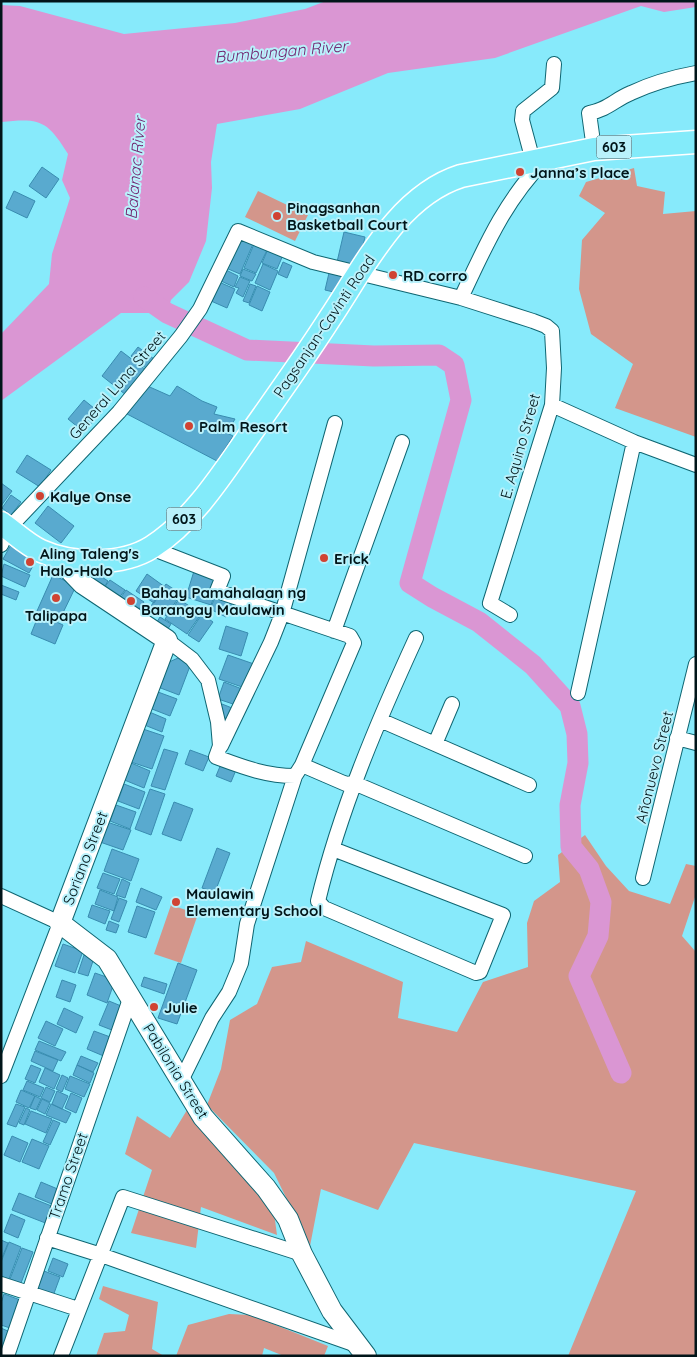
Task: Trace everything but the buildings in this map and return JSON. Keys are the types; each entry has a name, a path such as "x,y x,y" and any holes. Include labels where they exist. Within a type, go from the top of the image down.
{"main road":[{"name":"Pagsanjan-Cavinti Road","path":"4,532 40,551 72,560 105,561 151,548 190,514 217,482 301,362 358,274 400,218 410,207 435,187 461,176 594,149 696,142"}],"street":[{"path":"461,298 498,222 540,159 522,120 523,111 552,88 554,64"},
{"path":"594,149 589,113 605,110 638,90 671,78 696,73"},
{"name":"E. Aquino Street","path":"238,231 314,262 461,298 546,326 552,331 554,368 552,405 490,603 510,615"},
{"name":"General Luna Street","path":"4,532 119,412 181,336 200,309 238,231"},
{"path":"552,405 634,442 696,465"},
{"path":"218,751 271,642 282,614 335,423"},
{"path":"334,631 402,442"},
{"path":"578,693 634,442"},
{"path":"151,548 223,576 217,591 350,636 354,643 299,770 247,924 241,963 235,978 198,1042 180,1081"},
{"path":"56,556 83,584 192,659 208,680 218,722 218,751"},
{"path":"333,849 503,915 480,972 476,972 324,908 318,901 333,849 354,783 416,638"},
{"name":"Soriano Street","path":"1,1076 167,640"},
{"name":"Añonuevo Street","path":"643,878 696,664"},
{"path":"435,744 452,704"},
{"path":"380,720 529,785"},
{"path":"678,738 696,743"},
{"path":"218,751 258,773 299,770 346,784 354,783 525,856"},
{"name":"Pabilonia Street","path":"1,896 60,923 107,959 203,1117 266,1188 288,1219 302,1254 332,1311 361,1350"},
{"name":"Tramo Street","path":"7,1356 131,996"},
{"path":"62,1356 78,1309 123,1196 302,1254"},
{"path":"47,1238 101,1255 361,1350"},
{"path":"1,1284 78,1309"}],"shaded area":[{"path":"634,168 637,186 665,192 663,214 696,211 696,437 615,408 633,364 591,334 579,289 582,240 605,213 579,196 586,182"},
{"name":"Pinagsanhan Basketball Court","path":"258,191 308,215 295,241 245,217"},
{"path":"585,835 606,866 629,891 670,904 686,864 696,866 696,894 682,936 696,952 696,1356 568,1356 636,1191 414,1143 378,1210 321,1189 310,1246 274,1173 207,1105 221,1069 230,1020 257,1004 272,967 301,962 306,941 403,982 398,1018 457,1032 483,982 528,967 527,923 534,901 560,882 558,855"},
{"path":"171,905 198,914 181,963 154,954"},
{"path":"187,1110 274,1213 277,1235 201,1207 196,1248 131,1233 152,1170 125,1154 137,1116 170,1138"},
{"path":"103,1286 158,1302 152,1349 164,1356 96,1356 104,1333 125,1331 129,1315 99,1299"},
{"path":"229,1314 251,1315 328,1346 324,1356 284,1356 264,1348 262,1356 176,1356 188,1325"}],"water":[{"path":"326,1 696,1 696,7 664,12 641,6 495,58 388,73 300,109 217,124 211,162 212,188 206,241 189,282 171,300 167,313 121,313 1,401 1,334 49,284 52,254 70,198 62,180 68,154 54,134 48,128 34,121 1,122 1,5 20,6 124,34 235,23 305,9"}],"waterway":[{"path":"144,297 167,313 247,350 374,356 439,355 454,365 461,400 410,583 479,622 533,665 570,706 577,734 578,763 570,805 571,847 589,869 601,902 598,936 579,976 621,1073"}],"place":[{"name":"Janna’s Place","path":"520,172"},
{"name":"Pinagsanhan Basketball Court","path":"277,216"},
{"name":"RD corro","path":"393,275"},
{"name":"Palm Resort","path":"189,426"},
{"name":"Kalye Onse","path":"40,496"},
{"name":"Erick","path":"324,558"},
{"name":"Aling Taleng's Halo-Halo","path":"30,562"},
{"name":"Talipapa","path":"56,598"},
{"name":"Bahay Pamahalaan ng Barangay Maulawin","path":"131,601"},
{"name":"Maulawin Elementary School","path":"176,902"},
{"name":"Julie","path":"154,1007"}],"water label":[{"name":"Bumbungan River","path":"281,51"},
{"name":"Balanac River","path":"135,168"}]}
